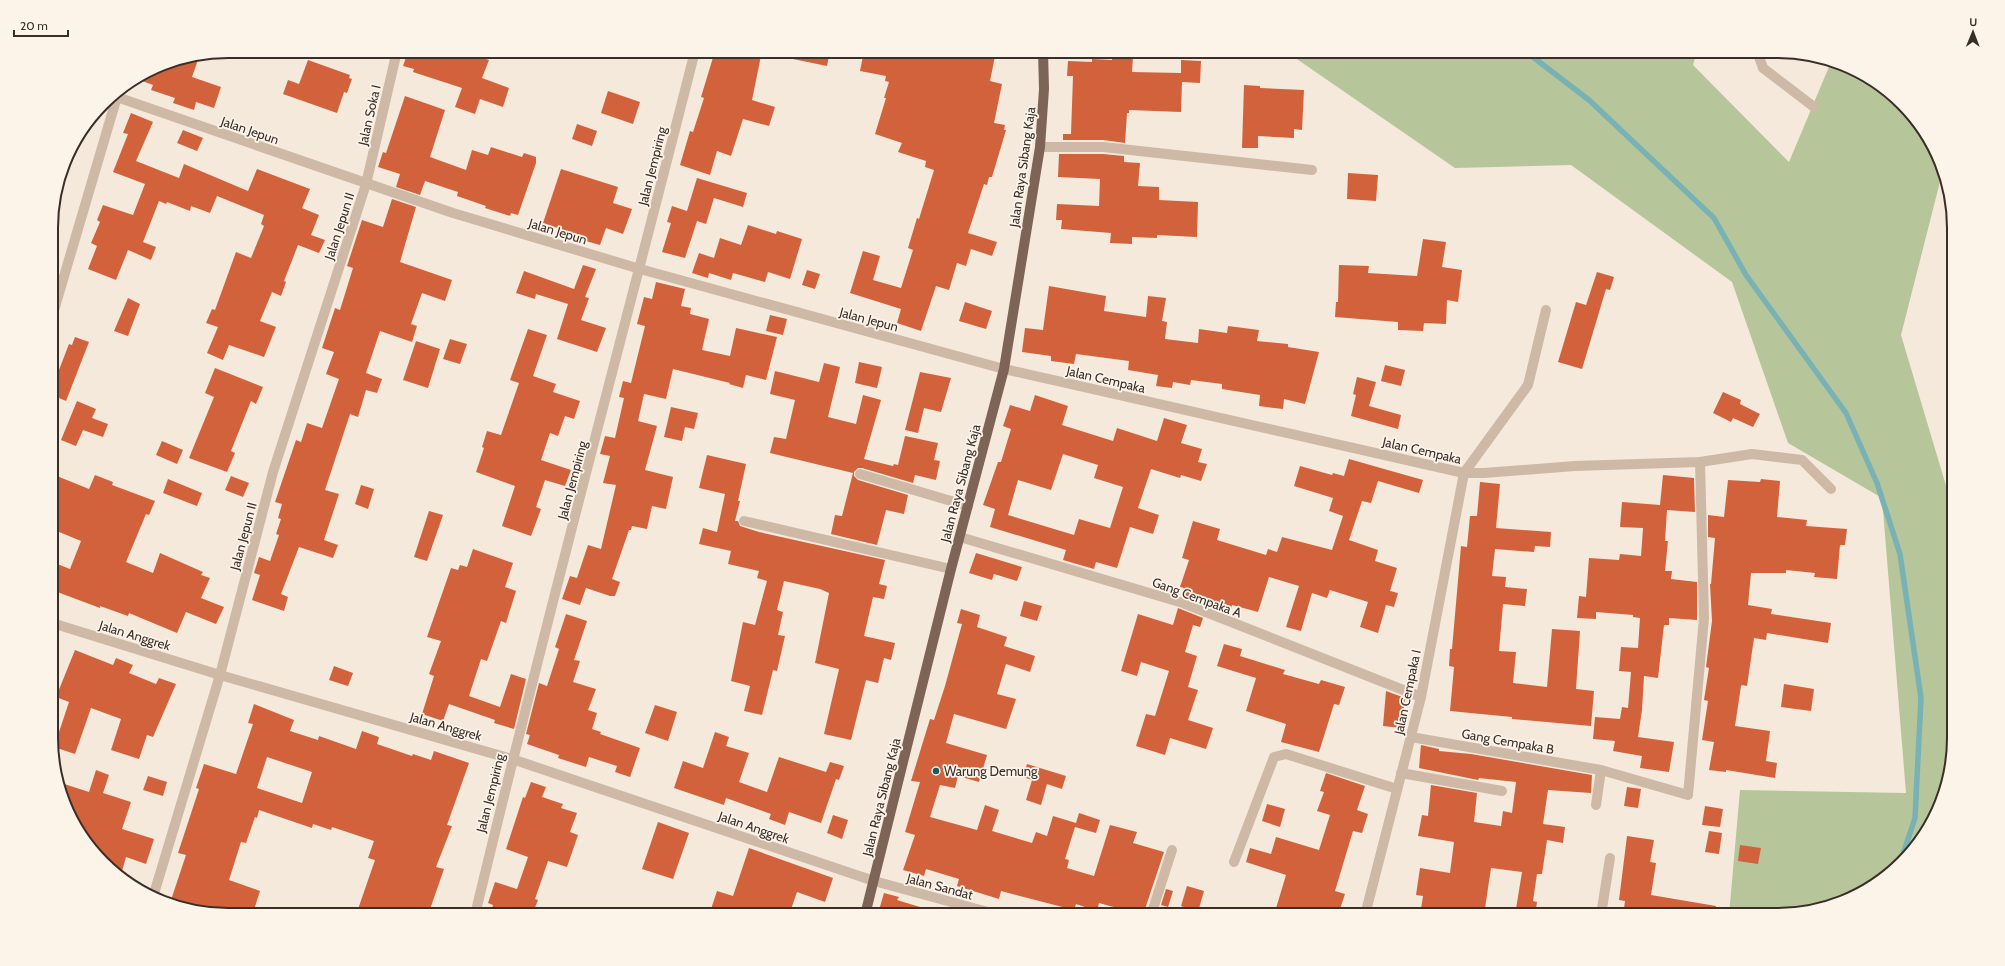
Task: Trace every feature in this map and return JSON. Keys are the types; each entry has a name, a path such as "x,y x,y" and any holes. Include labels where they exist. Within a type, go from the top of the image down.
{"main road":[{"name":"Jalan Raya Sibang Kaja","path":"867,908 951,569 1004,369 1040,147 1044,89 1043,58"}],"street":[{"name":"Jalan Soka I","path":"366,184 395,58"},
{"name":"Jalan Jempiring","path":"477,908 512,758 640,269 693,58"},
{"path":"1759,58 1763,68 1814,107"},
{"name":"Jalan Jepun","path":"121,96 366,184 453,213 640,269 1004,369"},
{"path":"58,296 114,102"},
{"path":"1040,147 1103,147 1312,170"},
{"name":"Jalan Jepun II","path":"155,891 220,675 273,472 366,184"},
{"path":"1464,473 1528,385 1546,310"},
{"name":"Jalan Cempaka","path":"1004,369 1464,473 1484,473 1575,466 1700,462 1752,454 1802,460 1831,489"},
{"name":"Gang Cempaka B","path":"1411,737 1602,770 1688,795 1704,618 1700,462"},
{"name":"Jalan Cempaka I","path":"1367,908 1421,697 1464,473"},
{"path":"860,474 968,506"},
{"path":"744,521 951,569"},
{"name":"Gang Cempaka A","path":"960,537 1183,603 1421,697"},
{"name":"Jalan Anggrek","path":"58,625 220,675 512,758 874,881"},
{"path":"1234,862 1274,757 1286,754 1397,789"},
{"path":"1596,805 1602,770"},
{"path":"1402,773 1502,791"},
{"path":"1153,908 1172,850"},
{"path":"1601,908 1610,858"},
{"name":"Jalan Sandat","path":"874,881 973,908"}],"green space":[{"path":"1295,58 1695,58 1693,65 1789,162 1829,66 1862,81 1889,100 1905,116 1924,143 1934,163 1940,181 1901,335 1947,489 1947,749 1944,771 1938,793 1924,823 1905,850 1889,866 1862,885 1832,899 1799,907 1730,908 1740,790 1906,793 1882,498 1788,443 1732,282 1571,165 1455,168"}],"building":[{"path":"406,58 483,58 489,60 482,78 509,88 503,107 480,99 475,114 455,107 462,88 413,72 414,69 403,66"},
{"path":"713,58 761,58 752,100 775,107 769,126 743,119 731,156 717,151 710,175 680,165 690,131 693,132 704,98 701,97"},
{"path":"788,58 829,58 827,66"},
{"path":"863,58 995,58 990,81 1002,84 994,123 1005,125 1004,130 1006,130 992,177 989,177 987,185 984,184 968,233 997,242 992,256 971,249 966,266 957,263 949,290 936,286 921,331 897,323 901,309 850,293 863,251 880,256 873,280 901,288 913,250 908,248 917,218 919,219 934,170 925,167 926,161 898,152 902,143 875,134 886,98 884,98 889,82 885,81 886,76 860,71"},
{"path":"1112,58 1133,58 1132,72 1181,73 1181,60 1201,61 1200,83 1182,82 1181,112 1129,110 1129,113 1127,113 1125,143 1103,140 1063,140 1063,134 1071,134 1073,76 1067,76 1068,61 1092,62 1092,59 1112,60"},
{"path":"198,60 192,77 221,87 214,108 196,102 194,110 173,103 175,98 151,90 153,85 143,81 173,67"},
{"path":"308,60 350,75 349,78 352,79 347,93 344,92 337,113 283,94 288,80 299,84"},
{"path":"1244,85 1260,86 1260,88 1304,90 1302,130 1294,129 1294,138 1258,136 1258,148 1242,148"},
{"path":"608,91 640,102 633,124 601,113"},
{"path":"405,96 445,110 430,157 466,170 472,150 488,155 491,147 522,157 524,153 536,157 536,163 518,215 511,213 510,216 485,208 486,206 457,196 458,192 425,181 420,195 396,187 400,174 378,167 383,152 386,153"},
{"path":"131,113 153,122 136,161 179,178 184,164 248,191 257,169 310,189 302,208 319,215 311,235 325,240 319,253 298,245 284,281 286,282 281,296 272,292 260,321 276,327 264,357 229,345 223,360 207,353 218,327 206,323 212,309 215,310 236,252 251,258 264,226 261,224 264,215 217,196 210,213 191,206 190,211 167,202 166,204 159,201 143,242 156,247 151,260 128,250 116,280 88,269 97,246 91,243 100,222 97,220 103,205 133,215 145,184 113,172 128,134 123,133"},
{"path":"577,124 597,131 592,146 572,139"},
{"path":"183,130 203,138 197,151 177,143"},
{"path":"1059,154 1103,154 1124,156 1124,162 1140,163 1138,186 1159,187 1159,200 1198,202 1197,237 1157,235 1157,238 1132,237 1132,244 1110,243 1111,233 1061,229 1062,220 1056,220 1057,204 1099,206 1100,179 1058,177"},
{"path":"561,169 618,187 613,203 632,209 623,234 606,228 600,245 586,241 587,238 543,223"},
{"path":"1348,173 1378,175 1376,201 1347,199"},
{"path":"697,178 747,193 743,207 714,198 706,224 697,221 685,258 662,252 671,223 667,222 672,206 687,211"},
{"path":"392,199 416,207 400,262 452,280 445,301 422,293 411,324 417,326 412,342 380,331 366,373 382,379 377,393 366,390 358,417 350,414 325,490 339,494 324,540 338,545 333,558 299,547 281,594 288,597 284,611 252,600 260,575 254,573 259,557 270,561 279,535 276,534 281,519 278,518 282,504 275,502 296,440 301,442 307,423 322,428 339,379 326,374 334,352 322,348 335,308 340,310 353,268 347,266 362,220 383,227"},
{"path":"748,225 776,234 777,231 802,239 790,279 768,272 765,282 733,273 731,280 709,273 708,278 692,273 699,253 714,258 720,238 741,245"},
{"path":"1423,239 1446,242 1442,267 1462,270 1458,302 1447,300 1446,324 1424,323 1423,331 1398,330 1398,322 1335,317 1336,302 1338,302 1339,265 1369,266 1368,273 1417,276"},
{"path":"583,265 596,269 585,297 589,298 581,320 606,328 597,352 557,339 568,304 536,294 535,299 516,293 524,271 574,289"},
{"path":"807,270 820,274 815,289 802,285"},
{"path":"1597,272 1614,277 1610,290 1606,289 1582,369 1558,362 1576,302 1586,305"},
{"path":"656,282 685,289 681,306 691,308 690,314 709,319 702,350 730,356 736,328 777,337 766,380 746,375 743,388 729,384 730,383 673,369 666,399 644,394 638,421 657,426 645,470 673,477 666,509 652,506 647,529 632,526 631,530 629,530 612,579 620,582 615,596 610,596 586,588 580,605 562,599 570,576 577,578 588,545 601,549 616,485 603,483 610,456 600,454 605,436 615,438 624,398 619,397 623,381 631,383 645,326 637,324 644,297 652,299"},
{"path":"1049,286 1106,296 1104,311 1146,317 1148,296 1166,298 1162,321 1167,322 1165,339 1198,343 1199,329 1227,333 1228,326 1259,330 1257,341 1288,344 1288,347 1319,352 1305,404 1284,399 1283,409 1259,406 1260,395 1222,389 1222,384 1191,380 1190,385 1173,382 1172,388 1156,386 1158,375 1128,370 1129,361 1076,354 1074,364 1051,361 1051,356 1022,352 1025,328 1043,330"},
{"path":"128,298 140,304 128,336 114,331"},
{"path":"965,302 992,311 986,329 959,321"},
{"path":"770,315 787,319 783,335 766,331"},
{"path":"528,329 547,335 533,376 556,384 553,392 580,401 574,419 565,416 558,436 550,433 541,460 571,470 565,486 545,480 536,507 541,509 531,536 502,526 515,486 476,472 484,448 482,447 487,431 501,435 519,383 510,380"},
{"path":"75,337 89,342 66,401 58,398 58,372 69,344 72,345"},
{"path":"450,339 467,344 460,364 443,359"},
{"path":"416,341 440,349 428,388 403,380"},
{"path":"859,362 882,367 877,388 855,383"},
{"path":"824,363 840,367 828,417 856,424 863,395 881,400 864,459 893,466 894,464 898,465 905,436 938,443 934,460 940,461 936,480 915,475 913,483 862,468 858,468 854,472 854,476 858,480 908,495 904,514 886,510 877,545 831,534 835,515 842,516 853,473 770,453 774,437 786,439 795,400 770,394 775,371 819,382"},
{"path":"1385,365 1405,370 1401,386 1381,381"},
{"path":"215,368 263,387 256,404 251,401 231,451 235,453 227,472 189,458 214,397 205,393"},
{"path":"920,372 951,378 941,412 924,408 918,433 905,430"},
{"path":"1357,377 1376,382 1369,406 1401,415 1398,429 1351,416 1356,395 1353,394"},
{"path":"1723,392 1741,400 1740,404 1760,414 1753,427 1733,418 1731,422 1713,413"},
{"path":"1035,395 1068,406 1062,425 1113,441 1117,428 1157,441 1164,418 1187,425 1181,443 1202,449 1198,462 1207,464 1201,481 1181,475 1180,478 1151,469 1138,508 1159,515 1153,534 1130,527 1117,568 1096,562 1094,569 1063,560 1066,550 990,527 995,509 983,505 998,462 1001,462 1011,429 1003,426 1010,405 1030,411","holes":["1063,454 1098,465 1094,478 1123,487 1110,528 1079,519 1074,535 1008,515 1018,480 1051,490"]},
{"path":"77,401 96,409 92,418 108,424 103,437 83,430 76,446 61,440"},
{"path":"671,407 698,413 694,429 685,427 682,441 664,437"},
{"path":"162,441 183,450 177,464 156,455"},
{"path":"707,455 746,464 735,521 738,521 740,526 759,532 885,560 879,584 887,586 884,599 873,597 864,636 895,643 891,660 884,658 878,683 866,680 851,740 824,734 839,669 815,663 829,593 820,589 784,581 777,610 783,612 778,635 785,636 777,671 773,670 762,715 744,711 750,686 731,681 743,622 755,625 767,581 757,578 759,571 728,564 731,551 699,544 703,528 717,532 725,494 699,488"},
{"path":"1349,459 1423,480 1419,493 1378,481 1371,503 1362,501 1349,540 1378,550 1375,561 1397,568 1390,591 1398,593 1394,607 1386,605 1378,633 1360,627 1368,602 1330,590 1327,598 1312,593 1301,631 1286,627 1299,586 1269,577 1258,612 1232,605 1230,612 1182,596 1184,588 1180,587 1189,560 1182,558 1193,521 1220,529 1217,540 1266,555 1268,549 1277,552 1282,537 1332,550 1343,516 1329,511 1333,498 1294,486 1300,466 1332,475 1333,473 1344,476"},
{"path":"95,475 113,482 112,485 155,501 149,515 146,514 126,562 153,573 160,553 203,572 201,575 210,578 201,598 224,607 216,624 186,612 177,633 129,613 128,616 100,606 100,608 58,592 58,564 70,569 81,541 58,531 58,476 89,489"},
{"path":"1663,475 1694,478 1695,512 1667,510 1665,541 1668,541 1665,571 1672,571 1671,579 1697,582 1697,620 1669,618 1669,625 1664,625 1658,678 1644,676 1642,710 1638,737 1674,742 1669,772 1640,768 1642,756 1613,751 1615,741 1593,739 1595,717 1620,719 1622,707 1628,708 1631,672 1619,671 1621,647 1638,648 1640,618 1633,617 1633,615 1596,612 1596,619 1577,618 1579,596 1586,597 1589,558 1619,560 1620,554 1641,556 1643,528 1620,527 1622,502 1660,505"},
{"path":"231,476 249,483 243,497 225,490"},
{"path":"168,479 202,493 197,506 163,493"},
{"path":"1761,479 1780,481 1777,517 1807,520 1806,526 1847,529 1845,545 1840,545 1837,579 1814,577 1815,573 1786,570 1786,573 1751,573 1748,605 1772,609 1771,614 1831,623 1828,643 1767,633 1766,640 1754,638 1747,686 1741,686 1735,726 1770,731 1766,761 1777,763 1775,778 1726,770 1726,772 1709,770 1714,742 1702,740 1708,701 1704,700 1709,668 1706,667 1712,621 1710,584 1715,538 1708,537 1708,515 1724,517 1728,480 1760,482"},
{"path":"1480,482 1500,484 1496,528 1551,532 1550,547 1535,546 1534,552 1495,549 1492,576 1506,577 1505,587 1527,589 1525,606 1503,604 1499,651 1516,652 1513,683 1547,687 1552,629 1580,631 1576,689 1594,691 1591,726 1512,719 1512,717 1450,711 1454,667 1449,666 1450,649 1452,649 1461,546 1467,547 1470,516 1477,516"},
{"path":"361,485 374,489 368,509 355,504"},
{"path":"429,511 443,515 427,561 414,557"},
{"path":"473,549 513,563 505,587 516,591 506,623 501,621 487,661 481,659 469,696 500,707 511,674 526,679 514,729 494,723 495,720 449,704 443,721 422,714 434,676 429,674 441,641 427,637 451,568 458,570 460,565 467,567"},
{"path":"976,553 1022,567 1017,581 994,574 992,580 969,573"},
{"path":"1024,601 1042,606 1037,621 1020,616"},
{"path":"1178,608 1203,618 1200,627 1193,625 1185,652 1197,656 1188,687 1198,690 1188,720 1213,728 1206,749 1170,738 1165,755 1136,746 1146,714 1155,716 1169,671 1141,662 1137,676 1121,671 1138,614 1173,625"},
{"path":"961,609 980,615 977,627 1007,637 1004,646 1035,656 1030,672 1006,664 997,694 1016,699 1006,729 954,714 946,743 987,755 979,782 958,776 955,788 940,785 930,817 977,830 985,805 999,810 992,831 1032,843 1036,832 1047,836 1053,816 1076,823 1079,813 1100,820 1096,833 1075,827 1065,859 1069,860 1067,868 1094,876 1110,825 1137,832 1133,843 1164,852 1145,908 1117,908 1099,903 1098,908 1088,908 1076,904 1075,908 1066,908 1001,891 999,899 957,886 959,879 926,869 924,876 903,870 915,835 905,832 920,782 911,781 930,719 934,720 945,686 962,624 957,623"},
{"path":"566,614 587,621 574,660 580,661 573,682 596,689 588,710 597,713 592,729 601,732 600,734 640,748 630,777 615,772 617,766 589,757 586,767 558,758 559,755 527,744 530,735 526,734 539,683 547,686 559,649 555,647"},
{"path":"1224,644 1242,649 1240,656 1285,670 1283,674 1319,684 1321,680 1345,687 1339,705 1334,704 1319,752 1281,742 1286,724 1246,711 1256,678 1217,666"},
{"path":"75,650 113,665 116,658 133,665 129,673 156,684 159,678 176,684 153,737 147,735 139,759 111,750 121,719 91,708 75,754 58,748 58,735 69,702 58,698 58,692"},
{"path":"334,666 353,673 348,686 329,680"},
{"path":"1784,684 1814,689 1811,711 1781,707"},
{"path":"1386,691 1405,698 1402,728 1383,726"},
{"path":"254,704 294,720 290,731 318,740 319,736 356,749 362,731 379,737 377,744 412,756 413,754 431,760 434,751 469,763 447,825 452,826 436,867 444,869 430,908 358,908 375,860 368,858 374,841 332,827 331,830 313,824 312,828 259,810 246,843 241,842 229,880 260,891 255,908 206,907 172,898 186,855 178,853 199,789 196,788 204,764 236,774 253,724 248,723","holes":["267,757 312,772 302,803 257,788"]},
{"path":"655,705 677,712 668,741 645,733"},
{"path":"715,732 729,737 726,746 749,753 739,782 767,792 779,757 826,772 830,762 844,766 839,780 836,779 821,823 789,812 785,825 769,819 771,814 726,798 724,805 674,788 683,761 703,768"},
{"path":"1421,745 1439,749 1439,751 1471,754 1592,775 1591,793 1548,790 1543,824 1565,827 1563,843 1547,840 1542,874 1537,874 1533,901 1537,902 1536,908 1516,908 1522,872 1491,868 1485,908 1421,908 1423,896 1416,895 1420,868 1450,873 1454,842 1418,836 1422,815 1428,816 1431,785 1477,793 1474,822 1501,826 1503,811 1512,813 1516,782 1479,778 1478,780 1419,768"},
{"path":"1027,764 1066,776 1062,789 1047,784 1041,805 1026,800 1032,780 1023,777"},
{"path":"96,770 109,775 103,793 131,802 122,829 154,839 146,864 126,857 122,871 100,850 81,823 71,803 65,784 89,792"},
{"path":"1326,773 1365,786 1357,810 1368,814 1362,833 1353,831 1335,891 1345,894 1340,908 1276,908 1286,875 1246,862 1250,848 1271,854 1276,837 1319,850 1330,815 1317,811 1324,792 1320,791"},
{"path":"148,776 167,782 163,796 143,790"},
{"path":"531,782 546,787 542,797 563,804 561,808 577,813 570,832 578,835 567,867 548,861 535,899 538,900 535,908 492,908 493,905 488,903 495,882 517,889 528,857 506,849 523,797 525,798"},
{"path":"1627,787 1641,789 1638,808 1624,806"},
{"path":"1267,804 1285,809 1280,827 1262,821"},
{"path":"1705,806 1723,809 1720,827 1702,825"},
{"path":"833,815 848,820 842,839 827,833"},
{"path":"658,822 689,833 673,879 642,869"},
{"path":"1709,831 1722,833 1719,854 1705,852"},
{"path":"1627,836 1654,840 1650,862 1656,863 1651,895 1716,906 1716,908 1624,908 1625,901 1619,900"},
{"path":"1740,845 1761,848 1758,864 1738,861"},
{"path":"749,848 833,878 825,902 797,892 791,908 711,908 717,891 733,896"},
{"path":"1187,886 1204,891 1199,908 1187,908 1181,906"},
{"path":"1166,889 1173,891 1168,907 1161,905"},
{"path":"884,893 899,897 897,900 923,908 880,908"}],"waterway":[{"path":"1534,58 1589,100 1714,218 1746,275 1846,413 1877,483 1900,554 1921,698 1915,818 1904,851"}],"place":[{"name":"Warung Demung","path":"936,771"}]}
